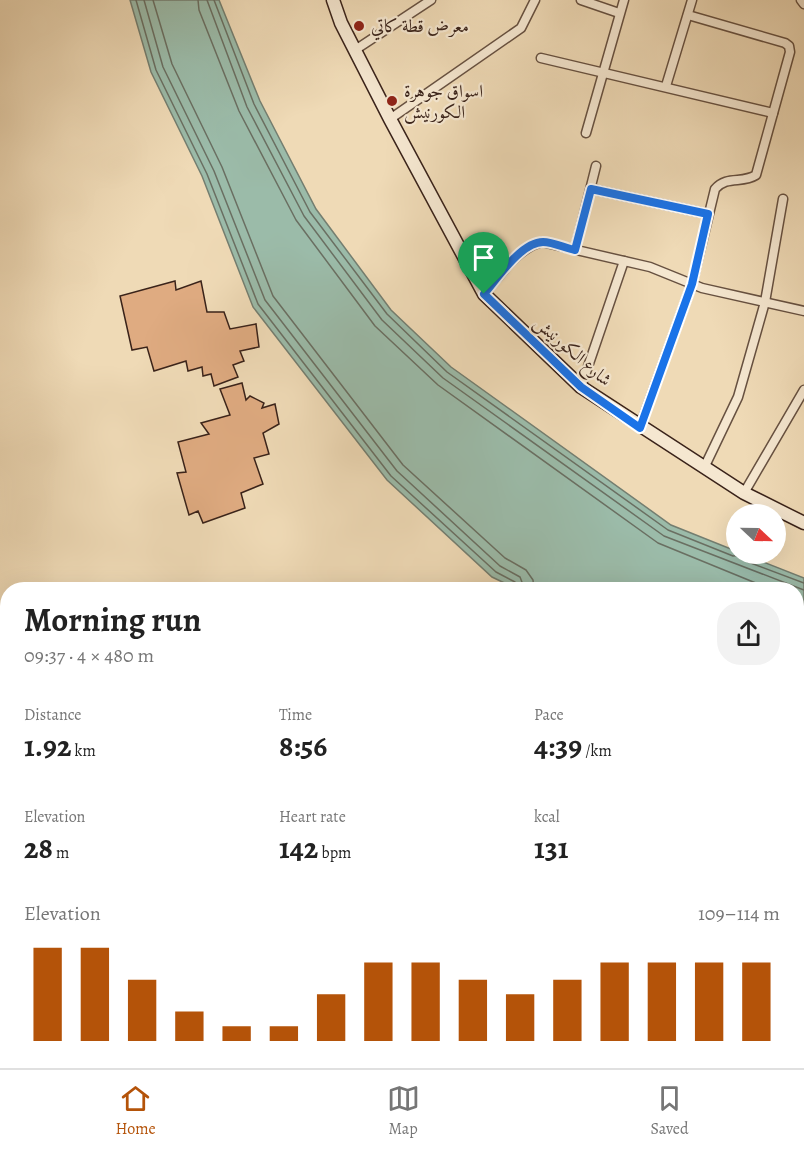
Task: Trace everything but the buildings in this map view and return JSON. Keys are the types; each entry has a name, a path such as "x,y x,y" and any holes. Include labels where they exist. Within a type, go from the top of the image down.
{"street":[{"name":"شارع الكورنيش","path":"333,0 390,119 484,294 581,387 640,428 744,493 804,523"},
{"path":"355,50 431,0"},
{"path":"390,119 521,28 535,0"},
{"path":"581,0 619,13"},
{"path":"586,133 624,0"},
{"path":"666,86 692,0"},
{"path":"801,0 804,4"},
{"path":"640,428 692,284 715,189 720,183 751,179 756,175 790,52 789,46 688,15"},
{"path":"541,58 773,113"},
{"path":"575,250 596,166"},
{"path":"591,189 708,214"},
{"path":"704,468 738,397 765,302 783,199"},
{"path":"484,294 519,254 531,245 542,242 650,267 716,292 804,311"},
{"path":"581,387 624,261"},
{"path":"744,493 804,390"}],"water":[{"path":"130,0 219,0 260,101 316,209 391,310 451,367 671,525 726,547 726,564 768,564 804,578 804,582 502,582 492,577 387,480 253,307 202,176 151,72"}],"place":[{"name":"معرض قطة كاتي","path":"359,26"},
{"name":"اسواق جوهرة الكورنيش","path":"392,101"}],"route":[{"path":"591,189 708,214 692,284 640,428 581,387 484,294 519,254 531,245 542,242 575,250 591,189"}]}
